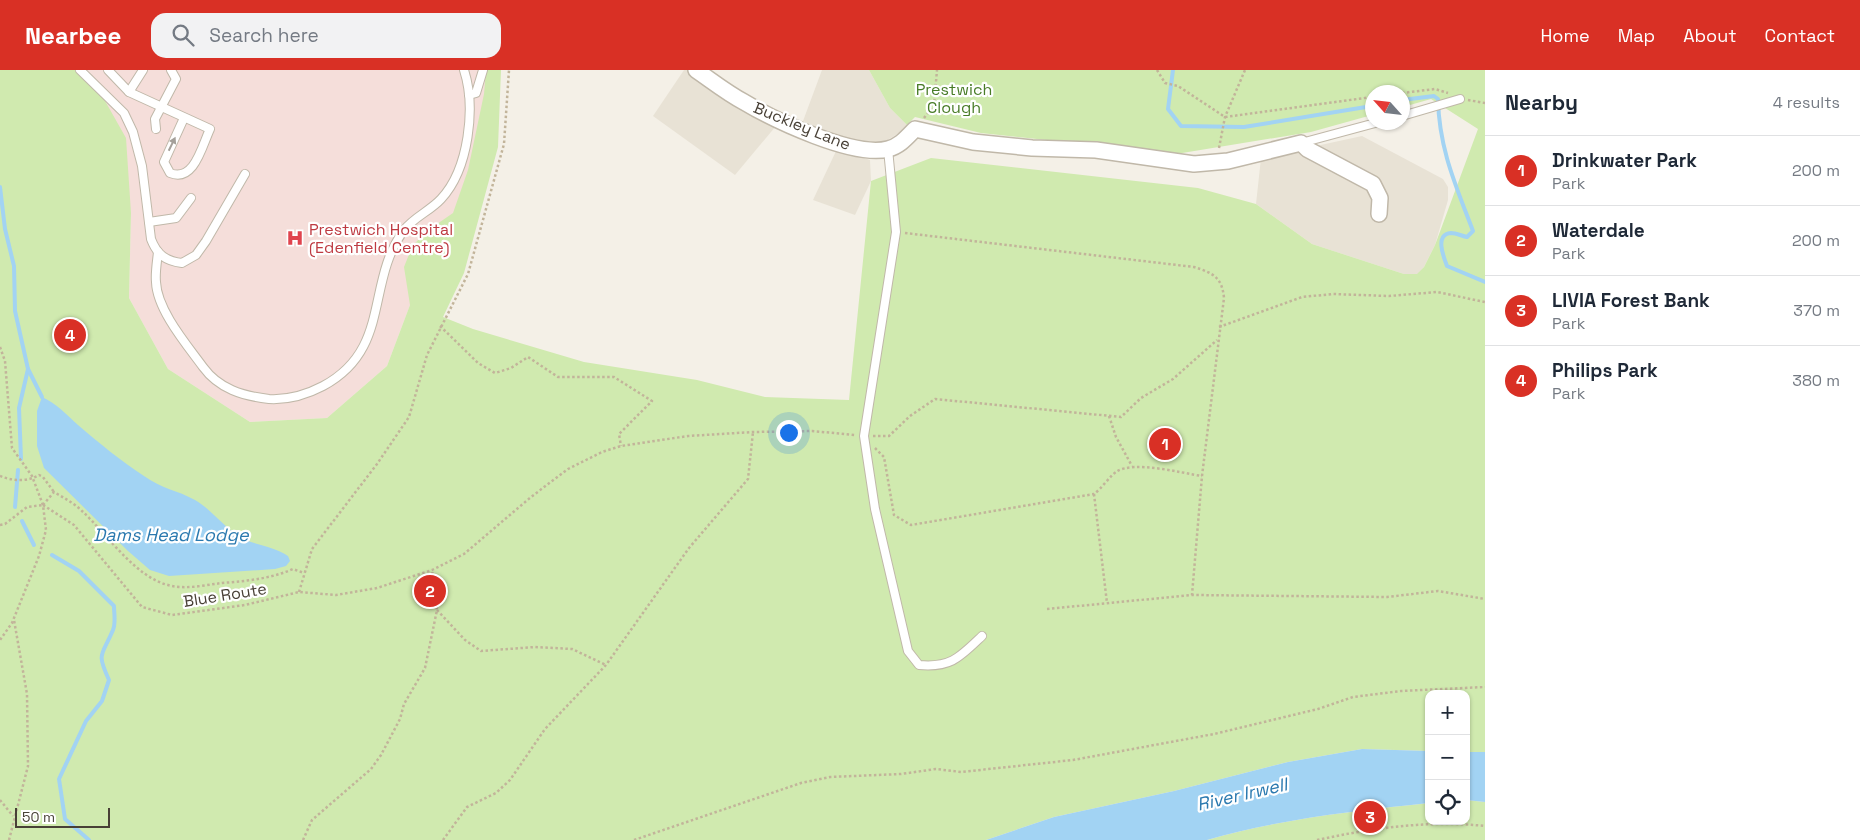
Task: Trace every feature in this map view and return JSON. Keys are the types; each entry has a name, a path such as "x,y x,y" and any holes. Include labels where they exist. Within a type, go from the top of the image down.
{"street":[{"name":"Buckley Lane","path":"696,70 744,102 802,130 862,150 888,149"},
{"path":"888,149 902,142 915,128 973,142 1096,150 1194,164 1219,162 1301,143 1307,150 1373,184 1380,198 1379,214"}],"lane":[{"path":"80,70 124,113 133,132 142,166 151,239 158,252 164,258 182,263 196,255 245,174"},
{"path":"108,70 130,92 210,129 191,170 185,175 176,176 170,173 164,162 184,118"},
{"path":"130,92 143,70"},
{"path":"156,129 155,119 176,79 171,70"},
{"path":"158,252 156,283 160,302 184,341 216,380 226,389 242,395 272,399 291,398 321,387 347,370 366,342 388,266 404,230 414,220 435,206 454,181 466,143 469,95 464,70"},
{"path":"469,95 476,92 480,87 483,70"},
{"path":"1410,114 1460,99"},
{"path":"1301,143 1365,126"},
{"path":"888,149 896,232 864,436 876,509 908,651 919,665 950,664 982,636"},
{"path":"149,222 176,218 191,198"}],"path":[{"path":"299,592 312,549 377,464 409,417 427,355 468,274 504,144 509,70"},
{"path":"915,128 934,105 937,70"},
{"path":"1156,70 1165,83 1178,86 1225,117 1365,98"},
{"path":"1219,162 1218,144 1225,117 1245,70"},
{"path":"1410,92 1435,89 1449,93"},
{"path":"896,232 1194,267 1212,273 1222,285 1224,298 1217,340 1202,476 1192,595"},
{"path":"1220,327 1302,297 1333,294 1389,296 1437,292 1485,302"},
{"path":"440,326 478,363 495,373 511,368 528,357 558,377 614,377 652,401 619,434 621,446"},
{"path":"1132,466 1116,437 1109,416 1121,417 1141,398 1173,379 1217,340"},
{"path":"0,347 5,362 12,448 33,479 43,505 46,530 39,556 14,616 0,640"},
{"name":"Blue Route","path":"43,505 74,525 142,607 172,614 207,611 299,592 336,595 377,588 432,570 464,554 531,497 568,469 602,452 621,446 688,436 753,432 812,430 864,436 889,436 910,416 935,399 1109,416"},
{"path":"443,840 467,807 496,793 510,780 545,729 606,665 689,548 748,479 753,432"},
{"path":"864,436 884,457 894,514 902,521 911,525 1094,494 1107,484 1116,472 1132,466 1202,476"},
{"path":"0,476 10,480 33,479 39,475 43,477 54,492 82,511 133,563 162,583 180,587 279,576 293,569 305,574"},
{"path":"0,525 5,524 27,507 43,505 54,492"},
{"path":"1094,494 1107,603"},
{"path":"303,840 312,820 370,768 390,741 404,704 426,668 437,610 432,570"},
{"path":"1047,609 1192,595 1387,597 1438,592 1485,599"},
{"path":"437,610 465,640 481,651 535,647 572,649 606,665"},
{"path":"9,840 28,766 27,694 14,629 14,616"},
{"path":"634,840 801,783 830,777 901,774 936,769 961,772 1073,760 1214,734 1318,710 1353,697 1401,691 1485,687"},
{"path":"0,800 14,817"},
{"path":"1317,840 1393,826 1450,822 1485,826"}],"shaded area":[{"name":"Prestwich Hospital (Edenfield Centre)","path":"76,70 495,70 490,140 410,305 387,366 327,418 250,422 168,369 129,298 131,213 100,92"},
{"path":"684,70 690,70 776,126 735,175 653,116"},
{"path":"822,70 869,70 890,108 907,125 899,133 884,142 866,144 850,141 803,121"},
{"path":"1362,136 1443,179 1448,187 1448,200 1435,245 1424,267 1418,274 1404,274 1312,244 1256,204 1261,158"},
{"path":"837,149 870,160 871,181 855,215 813,200"}],"green space":[{"name":"Prestwich Clough","path":"0,70 76,70 100,92 126,138 131,213 129,298 168,369 250,422 327,418 387,366 410,305 404,267 412,247 424,233 453,213 468,170 484,94 486,70 501,70 498,147 464,273 443,317 473,329 584,362 697,380 765,397 849,400 871,181 931,158 1198,188 1256,204 1312,244 1404,274 1417,274 1424,267 1435,245 1478,129 1431,99 1410,105 1410,85 1365,85 1365,117 1311,132 1176,154 981,133 915,117 907,125 890,108 869,70 1485,70 1485,752 1470,752 1470,690 1425,690 1425,751 1362,749 1288,762 1174,791 1054,817 986,840 0,840"},
{"path":"1470,800 1485,802 1485,840 1207,840 1262,826 1345,813 1425,803 1425,825 1470,825"}],"water":[{"name":"Dams Head Lodge","path":"42,397 57,406 102,445 144,476 157,484 202,504 239,536 283,553 288,556 290,561 286,566 275,569 169,576 150,570 128,551 44,468 37,446 37,411"},
{"name":"River Irwell","path":"1362,749 1425,751 1425,803 1290,821 1207,840 986,840 1054,817 1174,791 1288,762"},
{"path":"1470,752 1485,752 1485,802 1470,800"}],"waterway":[{"path":"1173,70 1168,109 1181,126 1244,127 1365,107"},
{"path":"1410,99 1434,96 1438,99 1445,151 1473,231 1467,237 1453,233 1446,234 1443,237 1441,242 1442,252 1447,266 1485,282"},
{"path":"0,187 5,229 14,266 15,311 28,369 19,408 21,459"},
{"path":"28,369 42,397"},
{"path":"15,507 18,470"},
{"path":"22,521 34,545"},
{"path":"52,555 79,571 114,606 114,627 102,654 103,664 109,680 102,701 86,721 59,779 65,819 89,840"}],"place":[{"name":"Prestwich Hospital (Edenfield Centre)","path":"295,238"},
{"name":"Philips Park","path":"70,335"},
{"name":"Drinkwater Park","path":"1165,444"},
{"name":"Waterdale","path":"430,591"},
{"name":"LIVIA Forest Bank","path":"1370,817"}]}
